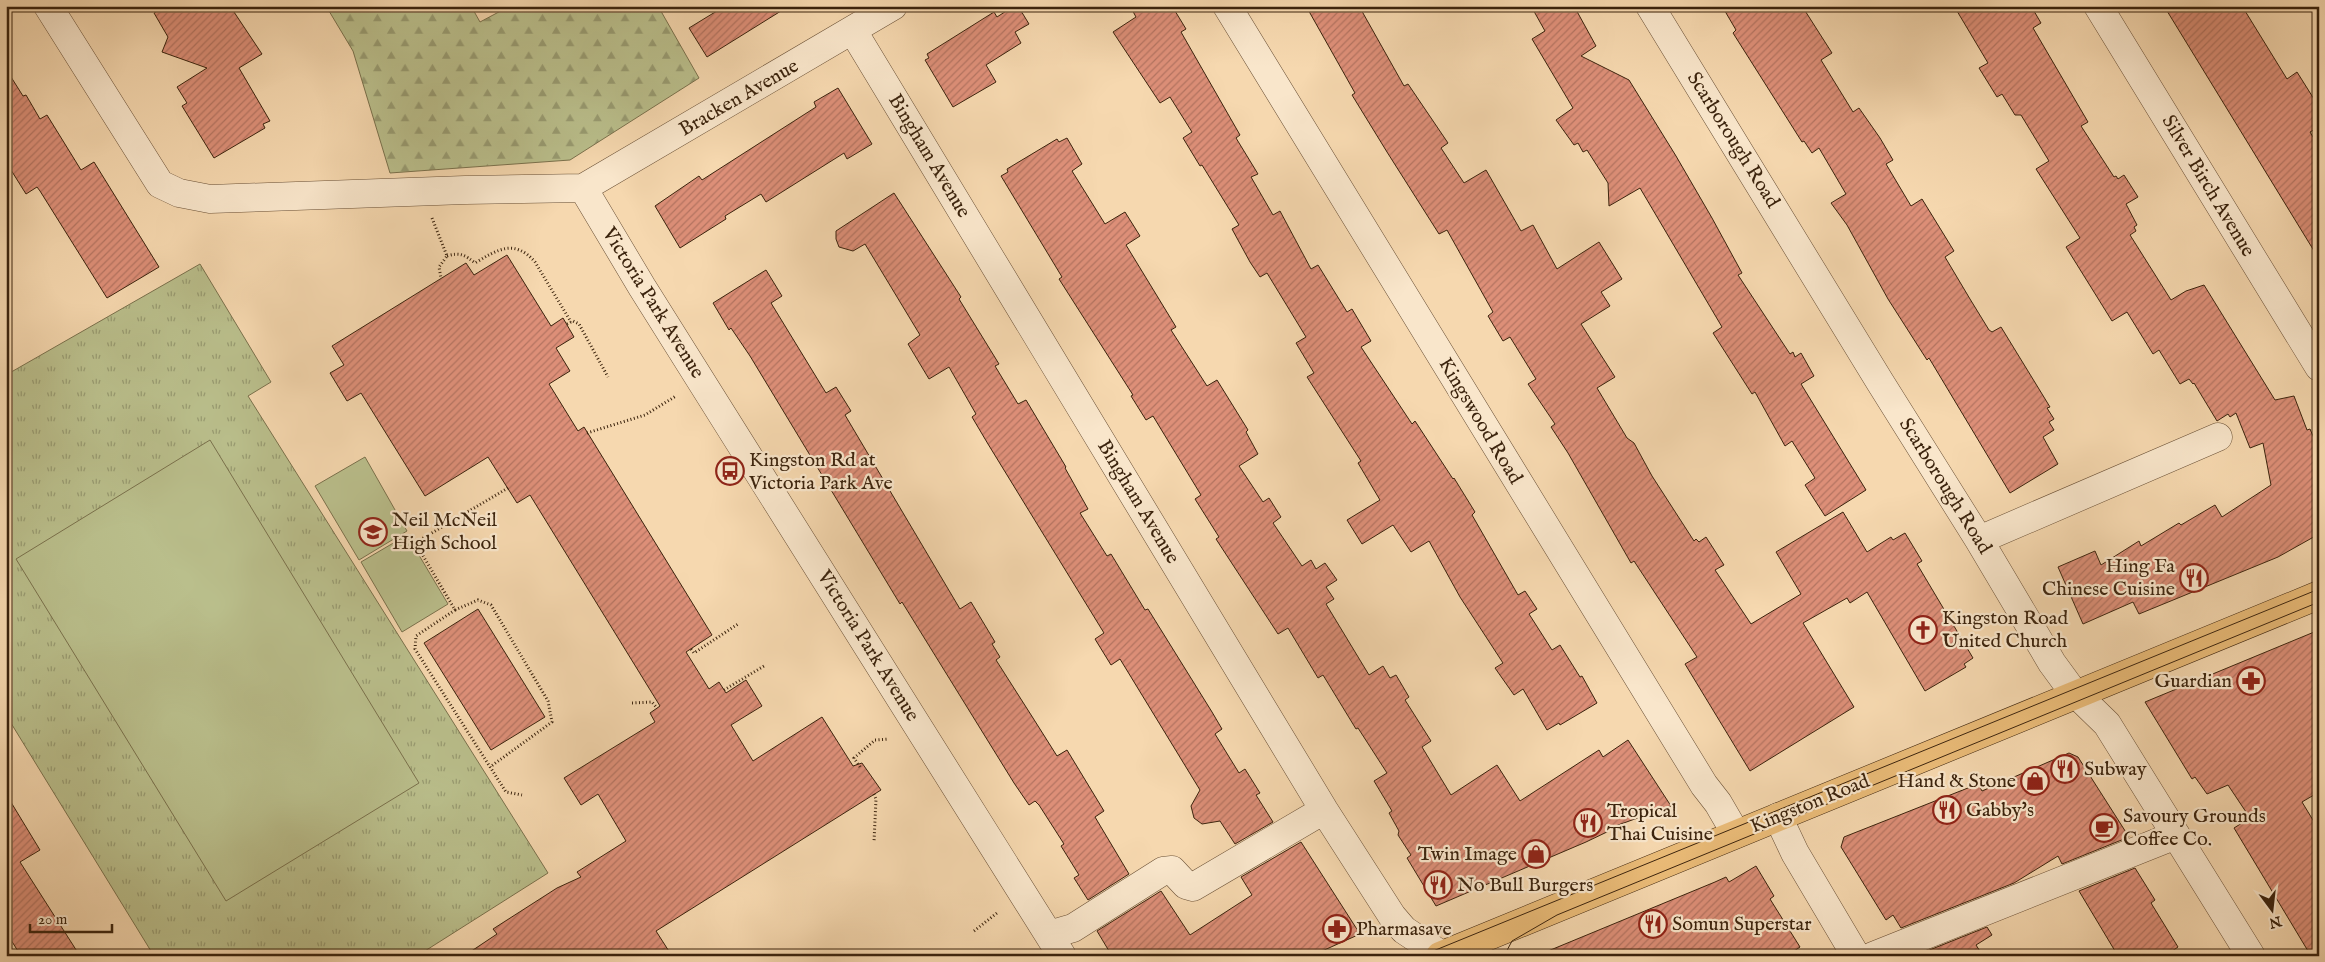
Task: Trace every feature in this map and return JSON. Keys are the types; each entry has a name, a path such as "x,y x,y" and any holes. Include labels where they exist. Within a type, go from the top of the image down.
{"main road":[{"name":"Kingston Road","path":"1442,955 2319,595"}],"street":[{"path":"48,6 148,168 160,184 179,193 210,199 583,188"},
{"name":"Bracken Avenue","path":"583,188 894,6"},
{"name":"Kingswood Road","path":"1227,6 1587,596 1736,834"},
{"name":"Scarborough Road","path":"1650,6 1979,540 2052,663 2078,695 2107,724 2251,956"},
{"name":"Silver Birch Avenue","path":"2098,6 2319,367"},
{"name":"Bingham Avenue","path":"853,31 1324,810 1392,916 1404,930 1442,955"},
{"name":"Victoria Park Avenue","path":"583,188 642,287 1055,945"},
{"path":"1979,540 2218,437"},
{"path":"1055,945 1073,928 1163,871 1172,870 1186,885 1193,886 1324,810"},
{"path":"1778,817 1795,853 1856,956"},
{"path":"1872,956 2176,835"}],"path":[{"path":"431,218 447,256"},
{"path":"441,278 438,267 447,256 455,253 464,254 474,263 500,248 508,247 528,254 535,262 571,322"},
{"path":"566,324 571,322 579,324 608,377"},
{"path":"587,434 645,415 676,396"},
{"path":"455,610 419,548 420,540 508,488"},
{"path":"490,767 552,722 548,701 490,605 478,600 455,610 416,636 415,649 490,767 506,792 522,795"},
{"path":"691,649 694,653 738,624"},
{"path":"724,690 764,666"},
{"path":"632,703 652,702 657,708"},
{"path":"860,767 854,758 874,740 888,739"},
{"path":"874,794 876,798 874,842"},
{"path":"974,930 997,913"}],"green space":[{"path":"326,6 471,6 480,22 510,6 658,6 699,78 570,160 390,173 353,51"},
{"path":"200,264 271,382 248,396 548,873 417,956 154,956 6,715 6,375"},
{"path":"210,440 419,783 226,901 16,559"},
{"path":"365,457 407,531 359,560 315,486"},
{"path":"407,535 448,604 402,632 361,562"}],"building":[{"path":"166,6 230,6 262,54 239,68 270,121 263,124 265,128 214,158 182,106 187,103 177,87 207,68 162,52 168,37 154,13"},
{"path":"725,6 789,6 707,57 689,28"},
{"path":"1014,6 1018,6 1029,24 1015,32 1021,43 986,65 996,82 953,107 925,60 929,58 927,54 994,12 997,17"},
{"path":"1130,6 1172,6 1186,29 1181,32 1240,135 1236,138 1258,174 1251,177 1273,215 1280,211 1311,269 1318,265 1347,312 1352,309 1371,341 1361,347 1412,424 1415,421 1454,478 1475,512 1472,515 1518,595 1525,591 1537,609 1529,614 1552,650 1560,645 1580,677 1582,676 1597,703 1560,725 1559,723 1547,730 1523,689 1514,695 1495,668 1503,663 1460,597 1429,541 1411,552 1393,525 1362,544 1347,520 1380,500 1358,463 1361,461 1307,377 1314,373 1296,343 1306,337 1267,273 1260,277 1250,262 1232,229 1239,225 1183,138 1192,132 1170,97 1160,103 1113,32 1136,17"},
{"path":"1306,6 1359,6 1404,86 1408,84 1448,143 1441,148 1464,183 1486,170 1521,231 1533,225 1557,269 1599,242 1622,279 1601,292 1610,306 1581,324 1615,377 1597,388 1627,438 1634,443 1652,476 1694,541 1696,539 1699,542 1706,537 1724,565 1715,570 1751,624 1801,594 1776,552 1843,512 1867,552 1891,537 1893,540 1905,533 1922,561 1917,564 1973,658 1964,664 1966,667 1925,691 1867,592 1850,603 1847,598 1803,623 1854,707 1750,771 1685,664 1697,657 1634,561 1631,563 1551,427 1555,424 1528,384 1536,379 1510,337 1503,341 1488,316 1493,312 1447,230 1439,234 1387,152 1352,95 1355,93"},
{"path":"1531,6 1574,6 1596,46 1581,56 1629,80 1712,218 1742,273 1738,275 1790,354 1793,352 1795,357 1801,353 1814,376 1801,384 1866,490 1825,516 1805,485 1815,478 1792,441 1785,446 1755,392 1752,394 1713,333 1722,327 1640,188 1609,206 1608,183 1587,150 1583,152 1578,143 1574,145 1556,120 1573,108 1532,39 1545,31"},
{"path":"1722,6 1802,6 1832,53 1821,60 1853,112 1859,108 1880,138 1893,160 1886,164 1911,206 1922,199 1954,251 1945,257 1989,330 1992,332 2001,327 2050,407 2047,408 2054,419 2049,422 2054,430 2043,437 2058,464 2010,493 1929,358 1927,360 1888,299 1847,225 1831,203 1846,194 1819,148 1812,153 1804,141 1802,142 1733,33 1736,30"},
{"path":"1954,6 2031,6 2041,23 2033,28 2088,122 2081,126 2114,177 2116,176 2118,179 2124,175 2138,197 2126,204 2137,225 2134,227 2136,231 2130,235 2171,300 2186,291 2204,285 2275,400 2294,396 2307,430 2310,429 2319,450 2319,534 2278,557 2139,614 2133,602 2083,624 2058,567 2095,551 2101,565 2139,541 2141,546 2179,523 2181,525 2215,505 2222,517 2271,485 2263,443 2250,448 2236,413 2230,417 2228,414 2217,421 2194,383 2189,379 2180,384 2159,350 2153,354 2127,312 2112,321 2066,247 2080,238 2036,169 2049,161 2021,115 2015,115 2002,94 1997,97 1979,68 1988,63"},
{"path":"2164,6 2242,6 2287,79 2297,72 2319,107 2319,127 2310,132 2319,147 2319,259"},
{"path":"6,69 23,96 26,95 40,119 47,115 81,170 94,162 159,267 107,298 40,191 37,187 26,194 6,162"},
{"path":"838,88 872,144 847,159 844,153 766,202 761,194 725,216 726,219 680,248 655,206 699,176 702,180 816,107 814,102"},
{"path":"1067,138 1082,164 1072,171 1105,224 1125,212 1140,236 1126,245 1176,327 1171,330 1207,386 1217,380 1248,430 1246,432 1258,454 1239,466 1263,502 1269,498 1281,517 1273,523 1302,566 1311,560 1316,569 1325,563 1337,580 1326,587 1334,599 1326,604 1369,675 1383,666 1390,678 1396,675 1409,697 1405,700 1431,741 1422,747 1451,795 1497,765 1520,801 1599,750 1603,757 1628,740 1671,806 1607,829 1609,831 1586,842 1436,906 1407,858 1411,855 1398,835 1399,831 1389,813 1392,811 1374,781 1387,773 1358,728 1356,729 1323,675 1318,678 1288,628 1278,634 1216,539 1219,537 1195,499 1201,495 1153,416 1146,420 1131,396 1133,395 1059,279 1062,277 1001,176 1008,172 1007,169 1057,139 1059,142"},
{"path":"894,193 961,297 959,299 999,364 995,366 1018,404 1026,400 1066,467 1088,509 1080,513 1107,556 1111,554 1145,610 1148,609 1212,712 1222,729 1215,734 1239,773 1245,769 1260,793 1256,795 1273,822 1235,844 1220,821 1202,824 1194,818 1191,806 1200,790 1120,659 1111,665 1095,639 1104,633 972,417 976,414 949,367 929,379 908,344 920,335 865,244 853,251 839,247 836,231"},
{"path":"507,255 551,326 563,318 574,337 556,348 570,371 549,384 578,431 584,427 712,635 686,652 709,689 719,682 726,693 746,680 762,706 731,725 753,761 822,717 853,766 862,763 881,790 656,931 672,956 464,956 497,934 493,929 557,888 581,877 577,872 626,841 598,794 581,805 564,778 655,722 650,713 660,706 530,495 517,503 488,457 425,496 361,393 347,401 330,373 344,365 332,346 466,263 474,275"},
{"path":"766,270 782,296 771,303 826,393 836,387 851,411 845,415 960,609 971,602 995,642 992,644 1000,657 996,660 1057,756 1067,750 1104,811 1095,817 1129,874 1088,900 1074,878 1079,875 1061,846 1064,844 1039,805 1035,801 1029,805 1014,783 902,602 900,604 750,356 731,328 729,330 713,303"},
{"path":"478,609 545,717 491,750 424,643"},
{"path":"2319,630 2319,792 2302,802 2319,830 2319,956 2311,956 2234,828 2250,818 2228,785 2207,794 2195,777 2192,779 2145,702"},
{"path":"2069,753 2078,757 2129,837 2062,864 2058,856 2014,883 1901,928 1893,915 1886,920 1841,847 1844,837 1978,784 1982,791"},
{"path":"6,794 40,850 20,862 80,956 21,956 6,932"},
{"path":"1301,842 1360,934 1311,956 1112,956 1097,931 1161,891 1190,935 1252,895 1241,877"},
{"path":"1756,866 1774,896 1770,899 1800,947 1787,956 1536,956 1726,877 1729,882"},
{"path":"2135,868 2155,900 2151,903 2178,947 2165,956 2118,956 2079,891"},
{"path":"1987,927 1992,935 1976,945 1983,956 1917,955"}],"tram line":[{"path":"1421,956 2319,589"},
{"path":"1504,956 1512,941 1557,915 2319,602"}],"place":[{"name":"Kingston Rd at Victoria Park Ave","path":"730,471"},
{"name":"Neil McNeil High School","path":"373,532"},
{"name":"Hing Fa Chinese Cuisine","path":"2194,578"},
{"name":"Kingston Road United Church","path":"1923,630"},
{"name":"Guardian","path":"2251,681"},
{"name":"Subway","path":"2065,769"},
{"name":"Hand & Stone","path":"2035,781"},
{"name":"Gabby's","path":"1947,810"},
{"name":"Tropical Thai Cuisine","path":"1588,823"},
{"name":"Savoury Grounds Coffee Co.","path":"2104,828"},
{"name":"Twin Image","path":"1536,854"},
{"name":"No Bull Burgers","path":"1438,885"},
{"name":"Somun Superstar","path":"1653,924"},
{"name":"Pharmasave","path":"1337,929"}]}
